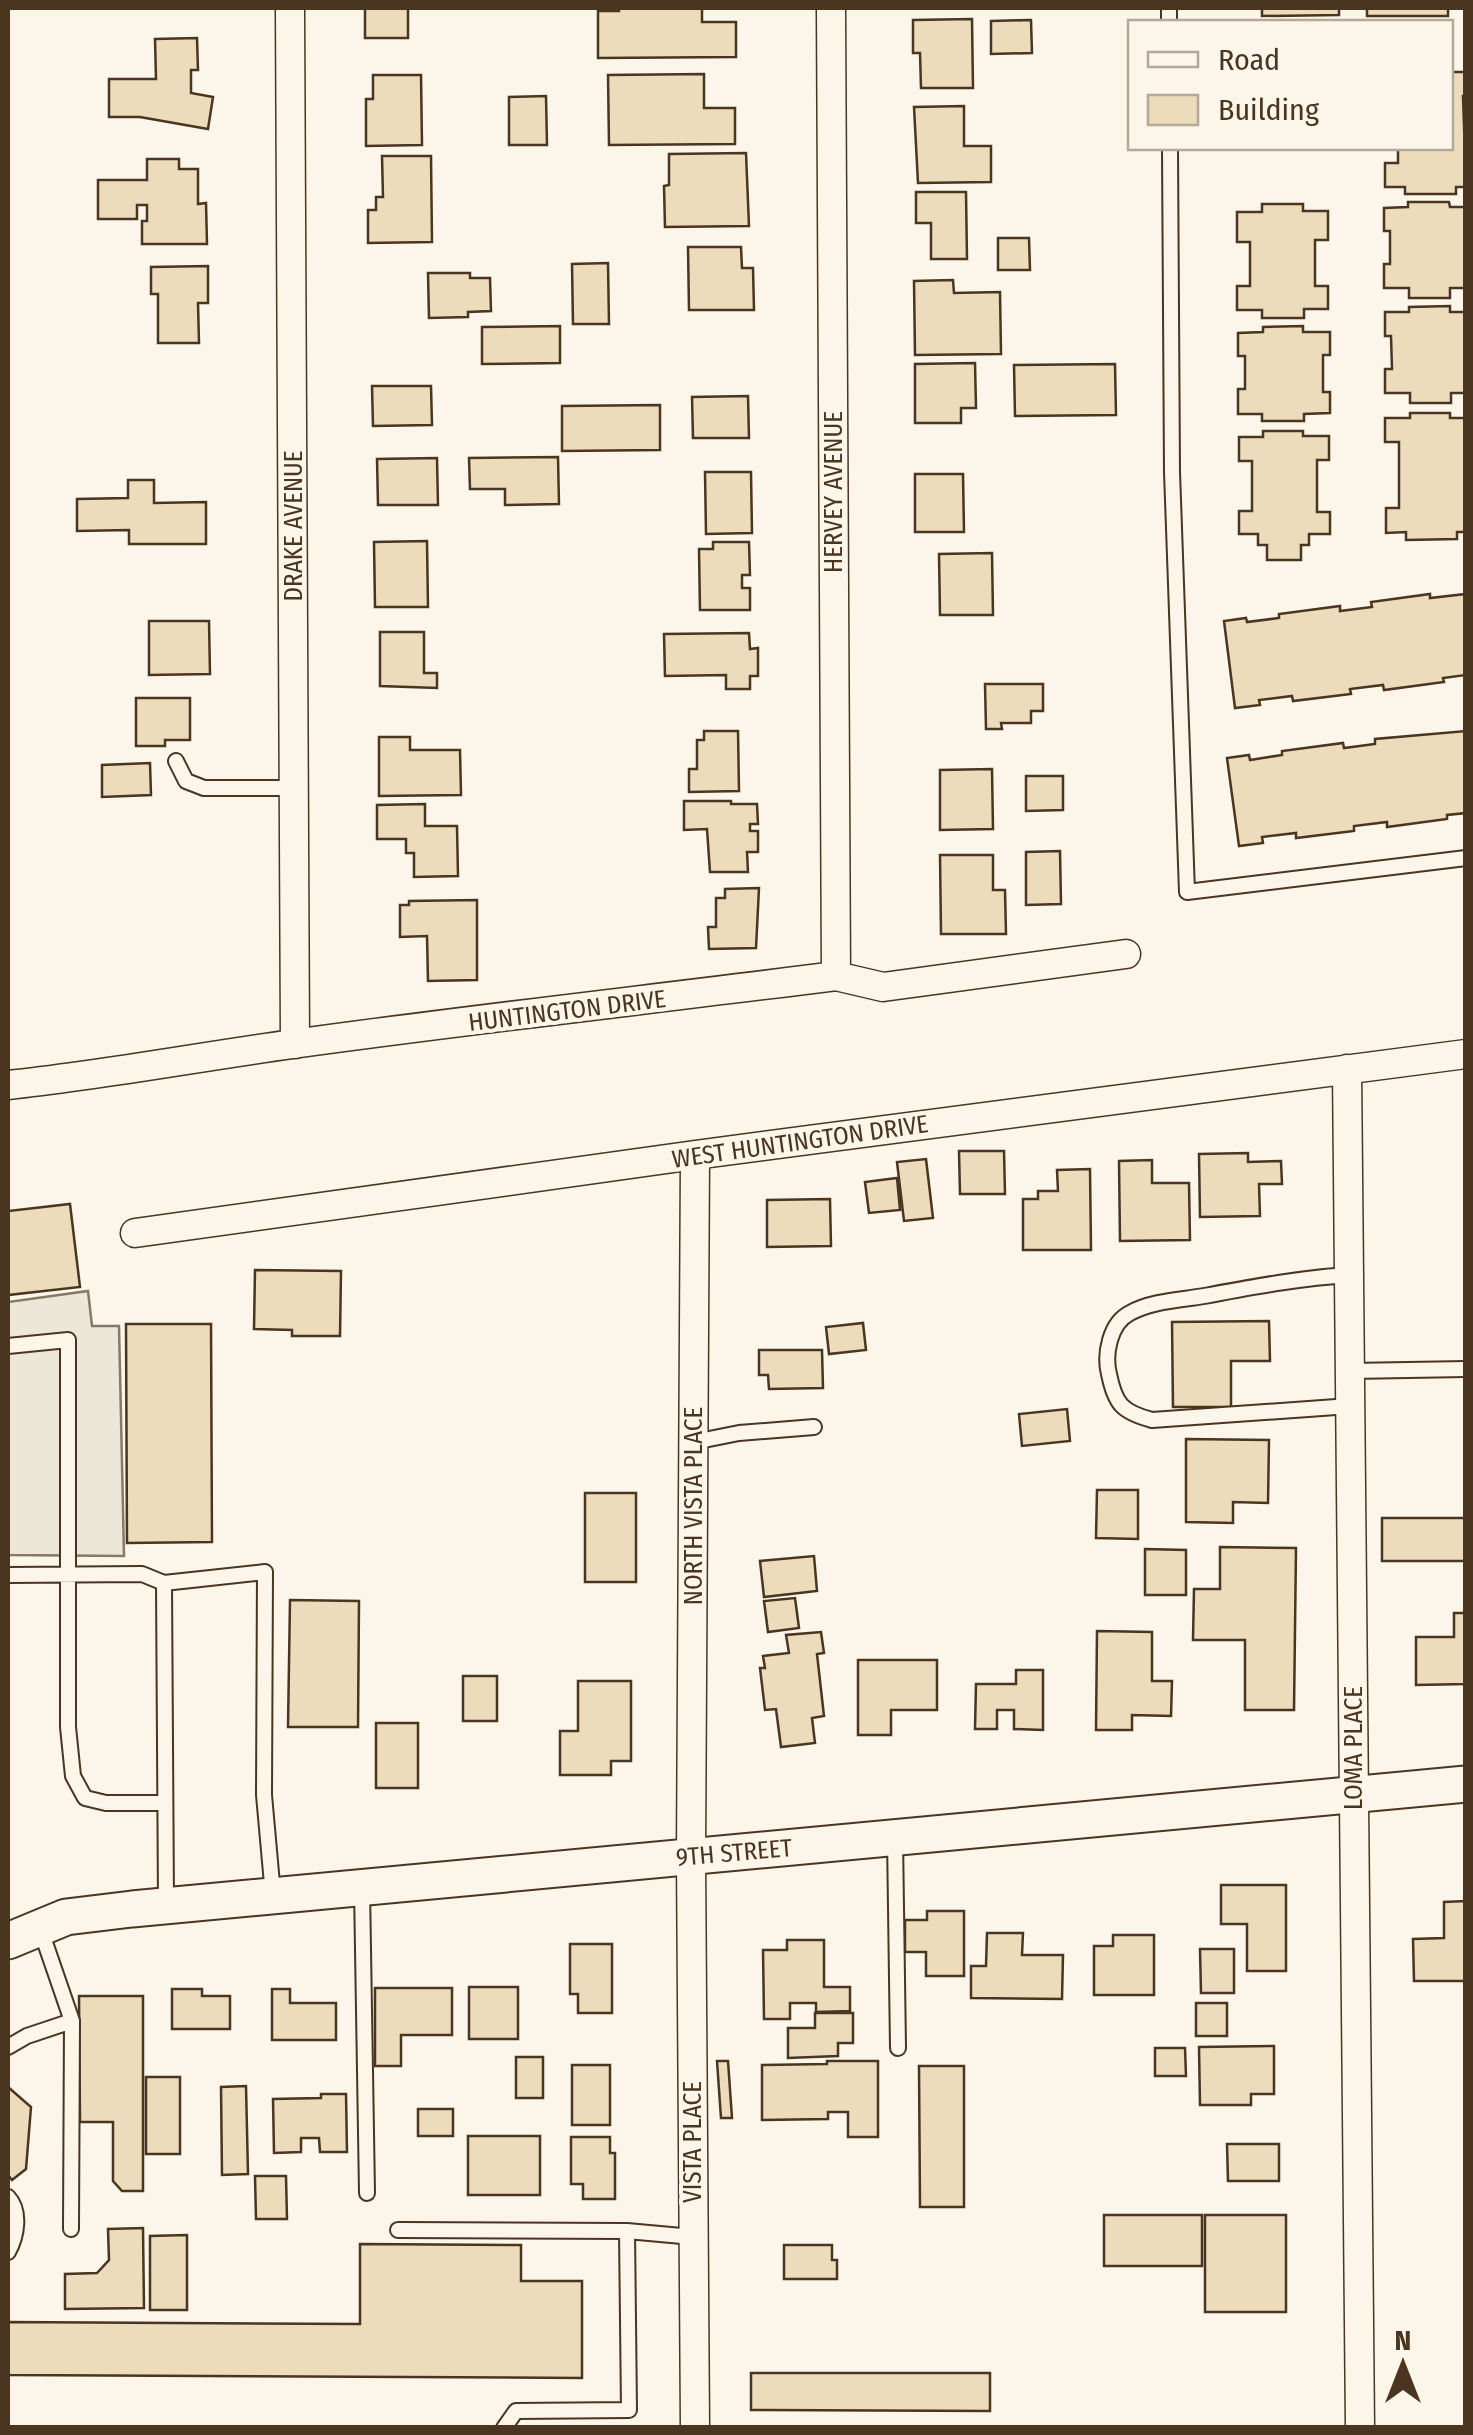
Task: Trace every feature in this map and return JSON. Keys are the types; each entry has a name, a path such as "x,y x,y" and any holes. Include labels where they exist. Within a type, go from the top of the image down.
{"street":[{"name":"DRAKE AVENUE","path":"290,8 295,1044"},
{"name":"HERVEY AVENUE","path":"831,8 836,976"},
{"name":"HUNTINGTON DRIVE","path":"8,1086 295,1044 836,976 883,987 1126,954"},
{"name":"WEST HUNTINGTON DRIVE","path":"135,1233 1466,1054"},
{"name":"LOMA PLACE","path":"1348,1069 1360,2428"},
{"name":"NORTH VISTA PLACE","path":"691,1856 695,1155"},
{"name":"9TH STREET","path":"24,1935 66,1918 166,1905 1466,1784"},
{"name":"VISTA PLACE","path":"691,1856 695,2428"}],"lane":[{"path":"1170,150 1172,472 1187,892 1466,858"},
{"path":"176,761 186,781 204,788 294,788"},
{"path":"1349,1274 1308,1277 1126,1314 1109,1340 1107,1368 1114,1398 1131,1414 1152,1420 1350,1406"},
{"path":"8,1346 68,1340 68,1750 73,1776 86,1798 106,1803 165,1803"},
{"path":"1350,1371 1466,1369"},
{"path":"694,1442 814,1427"},
{"path":"8,1575 142,1574 164,1583 265,1572 264,1795 272,1896"},
{"path":"164,1583 166,1905"},
{"path":"895,1837 898,2048"},
{"path":"362,1887 367,2193"},
{"path":"24,1935 72,2021 71,2229"},
{"path":"8,2046 72,2021"},
{"path":"8,2197 13,2202 17,2222 8,2252"},
{"path":"398,2230 627,2231 693,2237"},
{"path":"504,2428 516,2411 629,2410 627,2231"}],"shaded area":[{"path":"88,1291 92,1326 119,1326 124,1556 8,1555 8,1302"}],"building":[{"path":"365,8 408,8 408,38 365,38"},
{"path":"702,8 702,22 736,22 736,57 598,58 598,11"},
{"path":"1262,8 1339,8 1339,15 1262,16"},
{"path":"1367,8 1448,8 1448,16 1367,16"},
{"path":"972,19 973,88 921,88 920,53 913,53 913,20"},
{"path":"1031,20 1032,53 991,54 991,21"},
{"path":"197,38 198,70 191,70 191,93 213,97 208,129 140,117 109,117 109,79 156,79 155,39"},
{"path":"1453,72 1466,72 1466,187 1456,187 1456,194 1405,194 1405,187 1385,187 1385,163 1398,163 1398,150 1453,150"},
{"path":"704,74 704,108 735,108 735,144 609,145 608,75"},
{"path":"373,75 421,75 422,145 366,146 366,99 373,99"},
{"path":"546,96 547,145 509,145 509,97"},
{"path":"964,106 964,146 991,146 991,182 918,183 914,107"},
{"path":"746,153 749,226 665,227 664,186 669,185 669,154"},
{"path":"382,156 431,156 432,242 368,243 368,210 376,210 376,197 383,197"},
{"path":"147,159 179,159 179,169 198,169 198,204 206,203 207,244 142,244 147,205 137,205 137,219 98,219 98,180 147,180"},
{"path":"916,192 966,192 967,259 931,259 931,223 916,223"},
{"path":"1408,202 1449,202 1450,207 1466,207 1466,288 1450,288 1450,298 1409,298 1409,288 1384,288 1384,264 1390,264 1390,231 1384,231 1384,208 1408,207"},
{"path":"1262,204 1303,204 1303,211 1328,211 1328,240 1315,240 1315,286 1328,286 1328,309 1304,309 1304,318 1262,318 1262,310 1237,310 1237,286 1250,286 1250,242 1237,242 1237,212 1262,212"},
{"path":"998,238 1029,238 1030,270 998,270"},
{"path":"688,247 741,247 742,268 753,268 754,310 689,310"},
{"path":"608,263 609,324 573,324 572,264"},
{"path":"208,266 208,303 198,303 199,343 158,343 158,294 151,294 151,267"},
{"path":"428,273 470,273 470,278 490,278 491,311 468,312 468,317 429,318"},
{"path":"953,280 954,293 1000,292 1001,354 915,355 914,281"},
{"path":"1450,306 1450,312 1466,312 1466,393 1451,393 1451,403 1410,403 1410,393 1385,393 1385,369 1392,369 1391,336 1385,336 1385,312"},
{"path":"560,326 560,363 482,364 482,327"},
{"path":"1303,326 1303,332 1330,332 1330,355 1323,355 1323,392 1330,392 1330,413 1304,414 1304,421 1262,421 1262,414 1238,414 1238,389 1245,389 1245,356 1238,356 1238,333 1263,332 1263,327"},
{"path":"975,363 976,408 961,408 961,423 915,423 915,364"},
{"path":"1115,364 1116,415 1015,416 1014,365"},
{"path":"372,386 431,386 432,425 373,426"},
{"path":"748,396 749,438 693,438 692,397"},
{"path":"660,405 660,450 562,451 562,406"},
{"path":"1410,413 1450,413 1450,418 1466,418 1466,532 1457,532 1457,539 1406,540 1406,532 1386,533 1386,508 1399,508 1399,442 1385,442 1385,418 1410,418"},
{"path":"1263,431 1303,431 1303,436 1329,436 1329,460 1317,460 1317,512 1330,512 1330,534 1309,534 1309,545 1301,545 1301,560 1267,560 1267,545 1258,545 1258,534 1239,534 1239,511 1252,511 1252,461 1239,461 1239,437 1263,437"},
{"path":"558,457 559,504 505,505 505,489 470,489 469,458"},
{"path":"437,458 438,505 378,505 377,459"},
{"path":"705,472 751,472 752,533 706,534"},
{"path":"915,474 963,474 964,532 915,532"},
{"path":"128,480 154,480 154,503 206,502 206,544 129,544 129,530 77,531 77,499 128,498"},
{"path":"427,541 428,607 375,607 374,542"},
{"path":"713,542 749,542 750,575 742,575 742,588 750,588 750,610 700,610 699,549 713,549"},
{"path":"992,553 993,615 940,615 939,554"},
{"path":"1430,594 1430,598 1466,594 1466,675 1384,690 1383,685 1350,689 1351,694 1293,701 1292,696 1259,700 1260,705 1235,708 1224,621 1279,618 1279,614 1340,606 1340,611 1372,607 1371,602"},
{"path":"149,621 209,621 210,674 149,675"},
{"path":"380,632 424,632 424,673 437,673 437,688 380,686"},
{"path":"749,633 750,649 758,648 758,676 750,676 750,689 726,689 726,675 665,676 664,634"},
{"path":"985,684 1043,684 1043,711 1031,711 1031,723 1001,723 1002,729 986,729"},
{"path":"136,698 190,698 190,740 165,740 165,746 136,746"},
{"path":"704,731 738,731 739,791 689,792 689,769 697,769 697,740 704,740"},
{"path":"1466,731 1466,813 1387,827 1387,822 1354,826 1354,831 1296,838 1296,833 1262,837 1263,843 1239,846 1227,758 1249,755 1250,760 1282,755 1282,751 1343,743 1344,748 1375,744 1375,739"},
{"path":"379,737 410,737 410,750 460,750 461,795 379,796"},
{"path":"150,763 151,795 102,797 102,765"},
{"path":"992,769 993,829 940,830 940,770"},
{"path":"1026,776 1063,776 1063,810 1026,811"},
{"path":"684,801 757,804 758,824 750,824 750,831 758,831 758,852 747,852 748,872 710,872 707,829 684,830"},
{"path":"425,804 425,826 457,826 458,876 414,877 414,853 406,853 406,839 377,839 377,805"},
{"path":"1060,851 1061,904 1026,905 1026,852"},
{"path":"940,855 993,855 993,890 1005,890 1006,934 941,934"},
{"path":"759,888 756,948 709,949 708,927 716,927 716,898 725,898 725,889"},
{"path":"477,900 477,980 428,981 427,936 400,937 400,905 409,905 409,901"},
{"path":"959,1151 1004,1151 1005,1194 960,1194"},
{"path":"1248,1153 1248,1162 1281,1161 1282,1184 1259,1184 1260,1216 1200,1217 1199,1154"},
{"path":"926,1159 933,1218 904,1221 897,1162"},
{"path":"1152,1160 1152,1183 1189,1183 1190,1240 1120,1241 1119,1161"},
{"path":"1090,1169 1091,1250 1023,1250 1023,1199 1038,1199 1038,1191 1058,1191 1057,1170"},
{"path":"897,1178 900,1210 869,1213 865,1182"},
{"path":"830,1199 831,1246 767,1247 767,1200"},
{"path":"70,1204 80,1287 8,1295 8,1211"},
{"path":"255,1270 341,1271 340,1336 292,1336 292,1330 254,1329"},
{"path":"1269,1321 1270,1361 1231,1361 1231,1407 1173,1407 1172,1322"},
{"path":"863,1323 866,1350 829,1354 826,1327"},
{"path":"126,1324 211,1324 212,1542 127,1543"},
{"path":"759,1350 822,1350 823,1388 769,1389 768,1375 759,1375"},
{"path":"1067,1409 1070,1441 1022,1446 1019,1414"},
{"path":"1186,1439 1269,1440 1268,1503 1233,1502 1233,1523 1186,1522"},
{"path":"1097,1490 1138,1490 1138,1539 1096,1538"},
{"path":"585,1493 636,1493 636,1582 585,1582"},
{"path":"1382,1518 1466,1518 1466,1561 1382,1561"},
{"path":"1220,1547 1296,1548 1294,1710 1245,1710 1245,1640 1193,1640 1194,1589 1220,1589"},
{"path":"1145,1549 1186,1550 1186,1595 1145,1595"},
{"path":"814,1556 817,1591 764,1597 760,1561"},
{"path":"795,1598 799,1628 768,1632 764,1601"},
{"path":"290,1600 359,1601 358,1727 288,1727"},
{"path":"1454,1613 1466,1613 1466,1684 1416,1685 1416,1637 1454,1637"},
{"path":"1097,1631 1152,1632 1152,1681 1172,1681 1171,1716 1132,1715 1132,1730 1096,1730"},
{"path":"821,1632 824,1653 817,1654 824,1716 812,1718 815,1743 781,1747 776,1709 765,1710 760,1668 765,1668 763,1656 789,1653 786,1635"},
{"path":"858,1660 937,1660 937,1710 891,1710 891,1735 858,1735"},
{"path":"1016,1670 1043,1670 1043,1730 1014,1729 1014,1710 997,1710 997,1729 975,1729 976,1684 1016,1684"},
{"path":"463,1676 497,1676 497,1721 463,1721"},
{"path":"578,1681 631,1681 631,1761 611,1761 611,1775 560,1775 560,1731 578,1731"},
{"path":"376,1723 418,1723 418,1788 376,1788"},
{"path":"1221,1885 1286,1885 1286,1971 1247,1971 1247,1924 1221,1924"},
{"path":"1466,1901 1466,1981 1414,1981 1413,1939 1444,1938 1444,1902"},
{"path":"927,1911 964,1911 964,1976 926,1976 926,1952 905,1952 905,1920 927,1920"},
{"path":"987,1933 1023,1933 1022,1955 1063,1955 1062,1999 971,1998 971,1966 986,1966"},
{"path":"1113,1935 1154,1935 1154,1995 1094,1995 1094,1946 1113,1946"},
{"path":"787,1940 824,1940 824,1987 850,1987 850,2011 816,2012 816,2003 790,2003 790,2019 764,2019 763,1950 787,1950"},
{"path":"570,1944 612,1944 612,2013 578,2013 578,1994 570,1994"},
{"path":"1200,1949 1234,1949 1234,1993 1201,1993"},
{"path":"469,1987 518,1987 518,2039 469,2039"},
{"path":"375,1988 452,1988 452,2035 401,2035 401,2066 375,2066"},
{"path":"172,1989 202,1989 202,1996 230,1996 230,2029 172,2029"},
{"path":"272,1989 290,1989 290,2003 336,2003 336,2040 272,2040"},
{"path":"79,1996 143,1996 143,2191 122,2191 113,2181 113,2122 80,2122"},
{"path":"1196,2003 1227,2003 1227,2036 1196,2036"},
{"path":"815,2013 853,2013 853,2043 838,2043 838,2056 788,2058 788,2028 815,2028"},
{"path":"1274,2046 1274,2094 1251,2094 1251,2105 1200,2105 1199,2047"},
{"path":"1155,2048 1185,2048 1186,2076 1155,2076"},
{"path":"516,2057 543,2057 543,2098 516,2098"},
{"path":"717,2061 728,2061 732,2118 721,2118"},
{"path":"878,2061 878,2137 848,2137 848,2112 828,2112 828,2119 762,2120 762,2065"},
{"path":"572,2065 610,2065 610,2125 572,2125"},
{"path":"919,2066 964,2066 964,2207 920,2207"},
{"path":"146,2077 180,2077 180,2154 146,2154"},
{"path":"246,2086 248,2174 222,2175 221,2087"},
{"path":"8,2087 31,2107 26,2169 12,2180 8,2175"},
{"path":"321,2094 346,2094 347,2152 320,2152 319,2138 301,2138 301,2152 274,2153 273,2099 321,2098"},
{"path":"418,2109 453,2109 453,2136 418,2136"},
{"path":"468,2136 540,2136 540,2195 468,2195"},
{"path":"571,2137 610,2137 610,2153 615,2153 615,2199 583,2199 583,2184 571,2184"},
{"path":"1227,2144 1279,2144 1279,2181 1228,2181"},
{"path":"255,2176 286,2176 287,2219 256,2219"},
{"path":"1104,2215 1202,2215 1202,2266 1104,2266"},
{"path":"1205,2215 1286,2215 1286,2312 1205,2312"},
{"path":"143,2228 144,2308 65,2309 65,2274 97,2273 109,2260 108,2229"},
{"path":"187,2235 187,2310 150,2310 150,2236"},
{"path":"360,2244 521,2245 521,2281 582,2281 582,2378 8,2375 8,2322 360,2324"},
{"path":"784,2245 832,2245 837,2279 784,2279"},
{"path":"751,2373 990,2373 990,2411 751,2410"}]}
